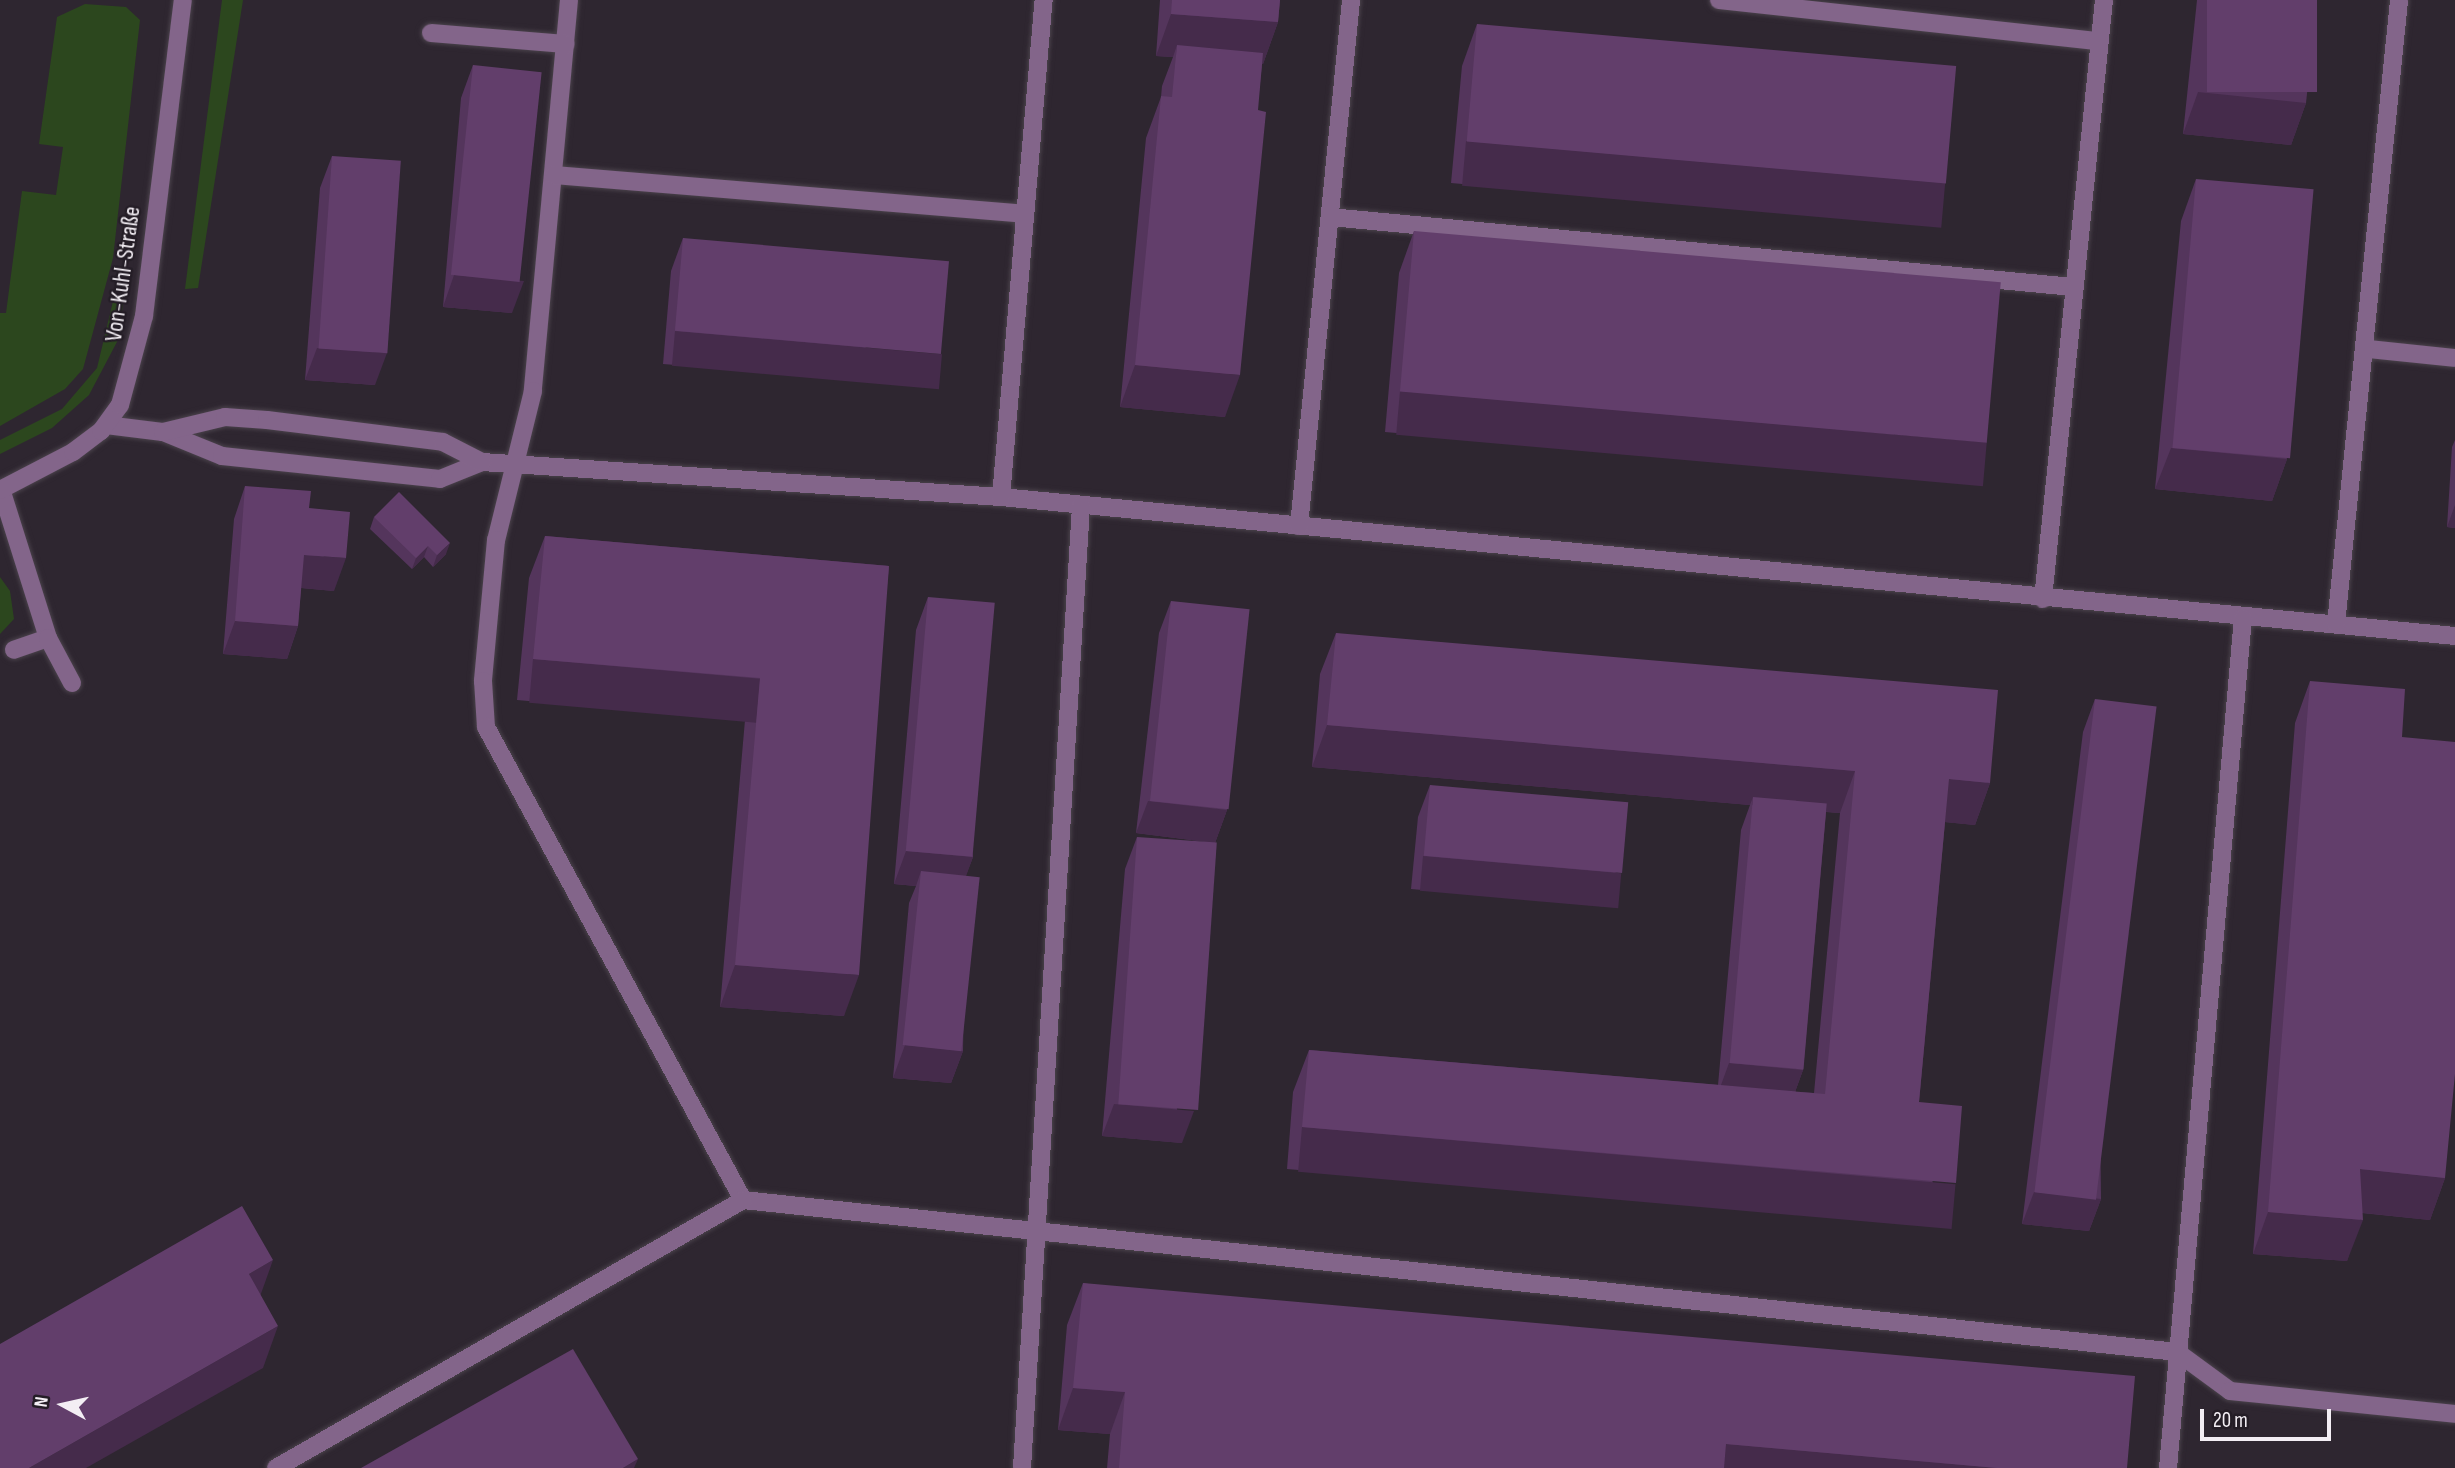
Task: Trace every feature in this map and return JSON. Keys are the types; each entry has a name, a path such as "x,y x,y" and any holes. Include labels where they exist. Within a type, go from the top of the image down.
{"street":[{"name":"Von-Kuhl-Straße","path":"1,489 72,452 106,425 120,405 144,316 183,0"},
{"path":"569,0 533,391 496,540 482,681 486,727 743,1200"},
{"path":"1001,497 1044,0"},
{"path":"1299,526 1351,0"},
{"path":"1719,0 2099,41"},
{"path":"2043,598 2104,0"},
{"path":"2336,624 2368,349 2399,0"},
{"path":"431,33 565,44"},
{"path":"554,174 1024,214"},
{"path":"1330,217 2073,286"},
{"path":"2368,349 2455,358"},
{"path":"163,432 225,417 267,419 443,442 482,462 1001,497 2243,618 2455,636"},
{"path":"106,425 163,432 222,456 440,479 482,462"},
{"path":"1,489 48,638 72,683"},
{"path":"1022,1468 1034,1230 1080,505"},
{"path":"2168,1468 2243,618"},
{"path":"15,650 48,638"},
{"path":"276,1468 743,1200 2177,1352 2230,1391 2455,1414"}],"green space":[{"path":"222,0 243,0 198,288 185,289"},
{"path":"85,4 126,7 140,20 113,258 83,369 65,389 0,426 0,313 6,313 22,191 56,195 63,147 39,144 57,17"},
{"path":"114,297 124,297 118,340 89,395 52,428 0,454 0,440 62,409 97,368"},
{"path":"0,577 10,591 14,619 0,634"}],"building":[{"path":"1172,0 1280,0 1278,22 1171,14"},
{"path":"2207,0 2317,0 2317,92 2207,92"},
{"path":"1477,24 1956,66 1946,183 1467,142"},
{"path":"1177,45 1263,53 1258,110 1266,112 1240,375 1135,365 1161,96 1172,97"},
{"path":"473,65 542,72 520,282 451,275"},
{"path":"332,156 401,161 387,353 319,349"},
{"path":"2196,179 2314,189 2290,458 2172,448"},
{"path":"1414,231 2001,282 1987,443 1400,391"},
{"path":"683,238 949,261 941,354 675,331"},
{"path":"245,486 311,491 309,508 350,512 346,558 304,555 298,626 235,621"},
{"path":"399,492 450,543 437,555 428,546 416,558 374,517"},
{"path":"545,536 889,566 859,975 735,965 760,678 533,659"},
{"path":"928,597 995,603 973,857 906,851"},
{"path":"1171,601 1250,609 1229,809 1150,801"},
{"path":"1336,633 1998,690 1990,783 1949,779 1919,1102 1962,1106 1956,1183 1302,1127 1309,1050 1825,1094 1855,771 1327,725"},
{"path":"2310,681 2405,689 2402,737 2455,742 2455,1074 2445,1178 2360,1169 2363,1220 2268,1212"},
{"path":"2095,699 2157,707 2096,1200 2034,1192"},
{"path":"1430,785 1628,802 1622,873 1424,856"},
{"path":"1753,797 1827,803 1803,1069 1730,1063"},
{"path":"1137,837 1217,843 1198,1110 1118,1104"},
{"path":"921,871 980,877 961,1051 903,1045"},
{"path":"242,1206 273,1260 249,1274 278,1326 29,1468 0,1468 0,1344"},
{"path":"1083,1283 2135,1376 2127,1468 1997,1468 1726,1444 1724,1468 1119,1468 1125,1392 1073,1388"},
{"path":"573,1349 638,1459 623,1468 361,1468"}]}
